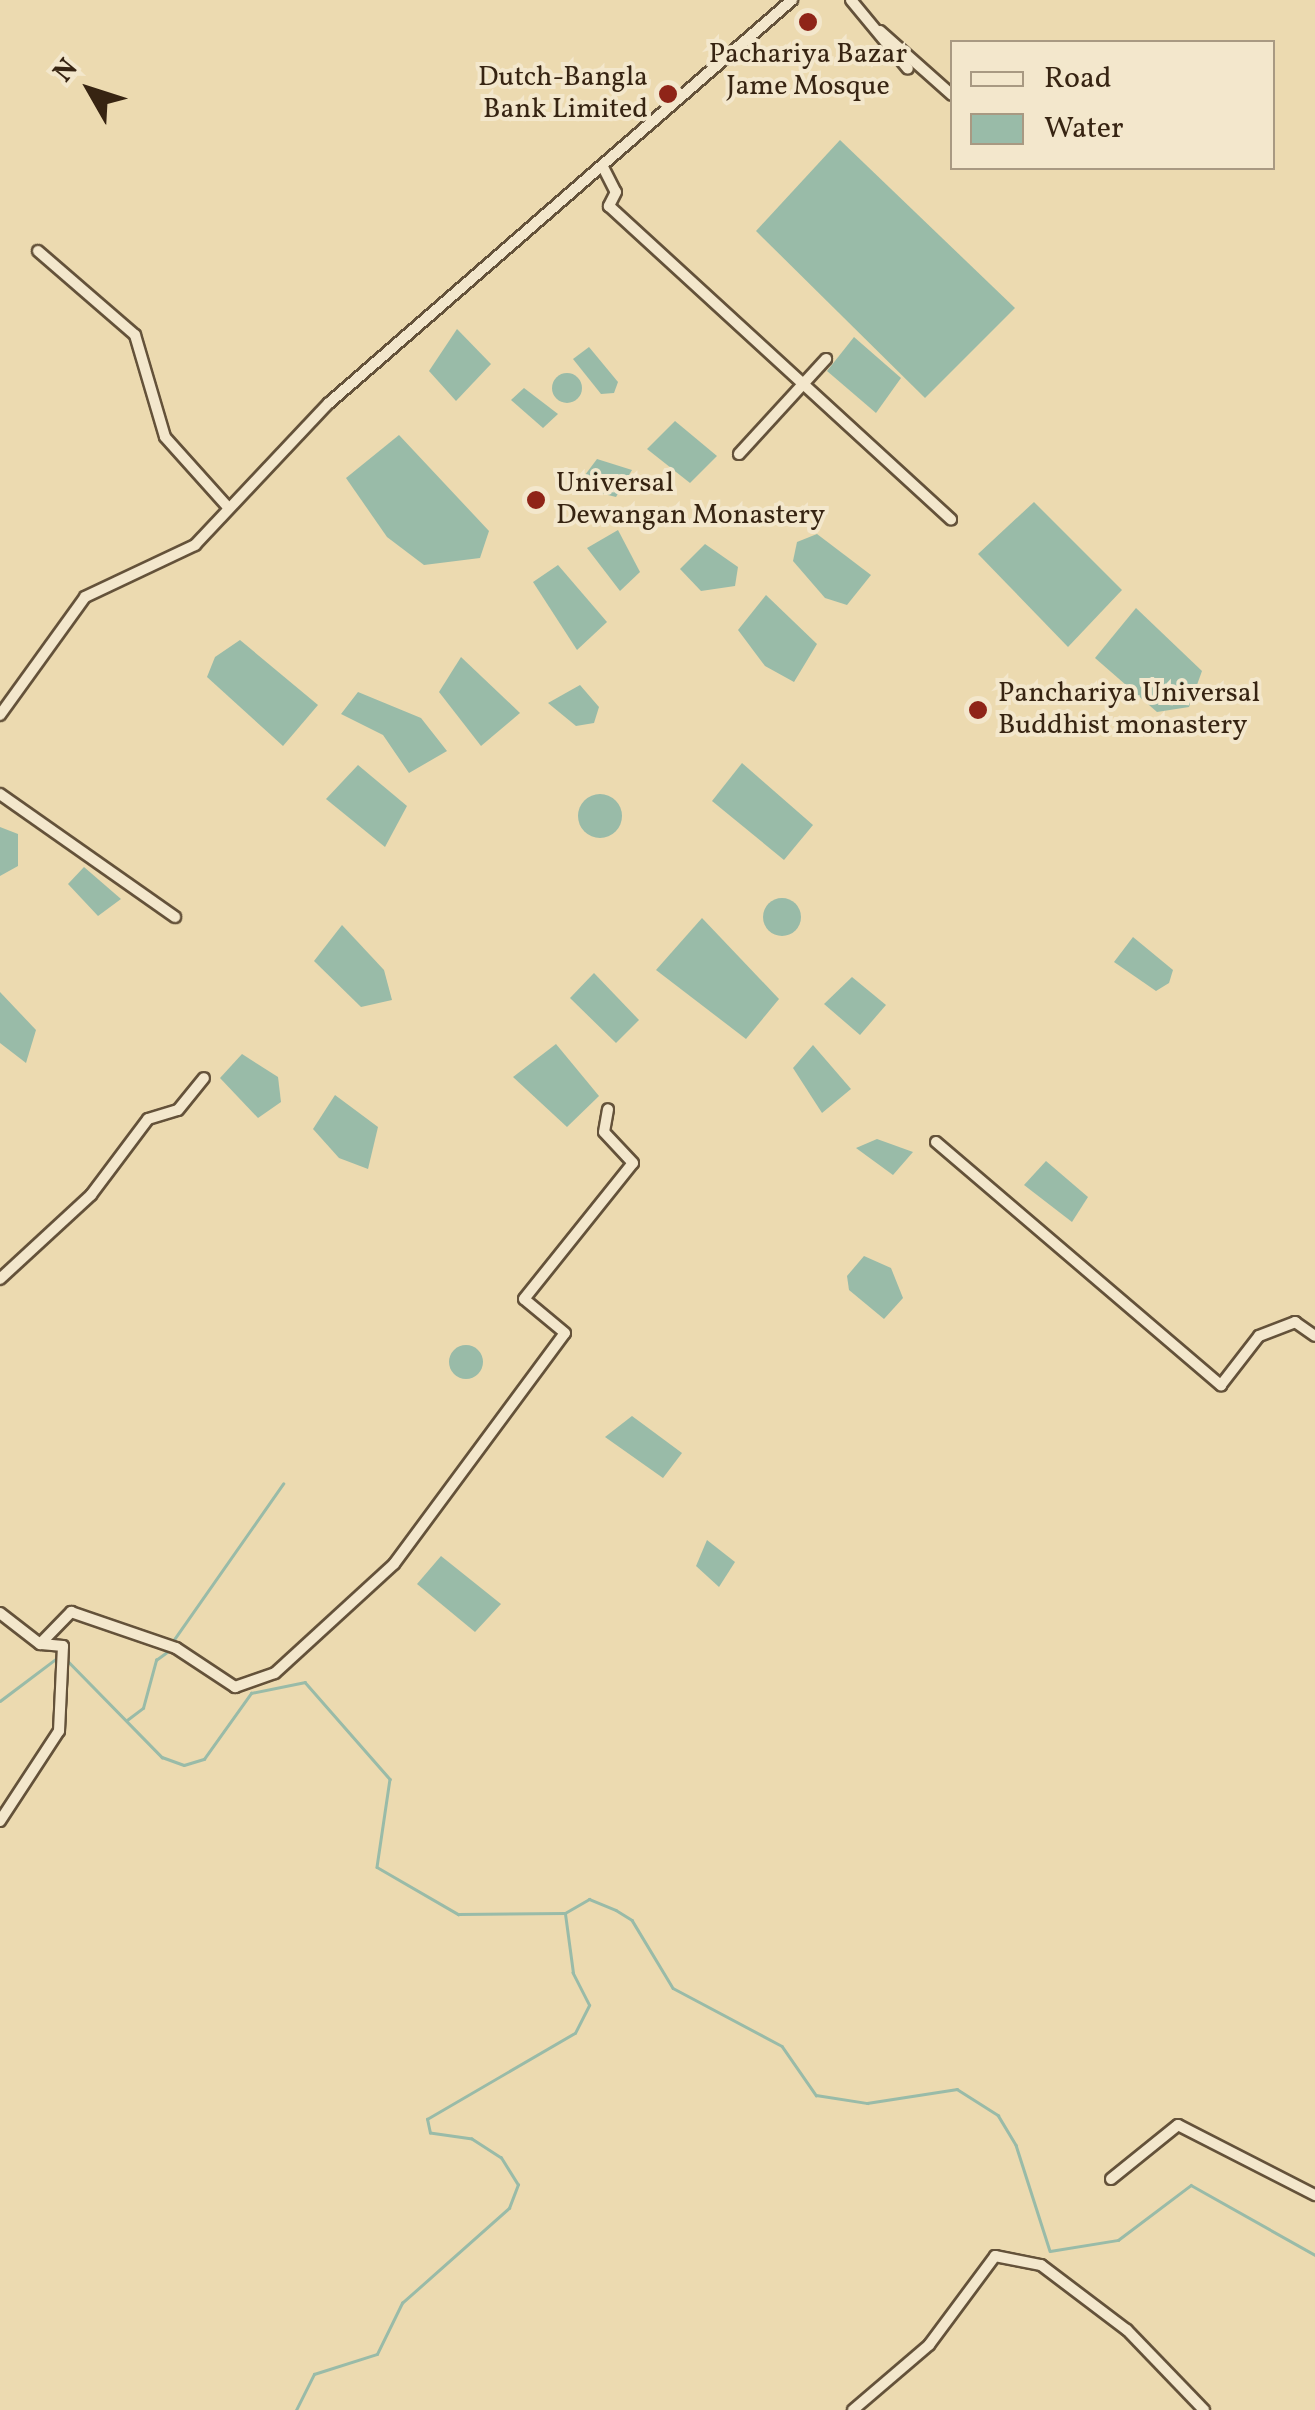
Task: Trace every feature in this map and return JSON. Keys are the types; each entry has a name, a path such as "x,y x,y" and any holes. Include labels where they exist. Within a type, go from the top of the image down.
{"street":[{"path":"0,715 85,597 195,545 226,506 329,402 792,0"},
{"path":"851,0 950,94"},
{"path":"880,31 908,68"},
{"path":"603,167 616,192 609,206 951,520"},
{"path":"38,251 134,335 165,437 226,506"},
{"path":"739,454 826,360"},
{"path":"0,794 175,917"},
{"path":"0,1278 90,1195 148,1119 178,1110 204,1078"},
{"path":"40,1644 71,1612 176,1648 235,1686 258,1685 346,1610 410,1545 564,1334 524,1299 633,1163 604,1132 608,1109"},
{"path":"936,1142 1222,1385 1259,1336 1294,1322 1315,1336"},
{"path":"0,1613 40,1644 63,1646 58,1731 0,1821"},
{"path":"1110,2180 1178,2125 1315,2196"},
{"path":"853,2410 929,2345 994,2256 1041,2265 1127,2330 1204,2410"}],"water":[{"path":"840,140 1015,308 925,398 756,231"},
{"path":"457,329 491,364 456,401 429,371"},
{"path":"854,337 901,378 876,413 827,371"},
{"path":"589,347 618,382 614,393 601,394 573,359"},
{"path":"567,373 578,377 582,388 578,399 567,403 556,399 552,388 556,377"},
{"path":"524,388 558,414 543,428 511,400"},
{"path":"675,421 717,456 690,483 647,449"},
{"path":"399,435 489,531 480,558 424,565 387,537 346,478"},
{"path":"597,459 632,470 616,497 576,487"},
{"path":"1034,502 1122,590 1068,647 978,554"},
{"path":"618,530 640,572 620,591 587,548"},
{"path":"817,534 871,575 847,605 825,598 793,561 797,542"},
{"path":"705,544 738,567 735,586 701,591 680,569"},
{"path":"558,565 607,622 577,650 533,582"},
{"path":"766,595 817,644 794,682 765,666 738,630"},
{"path":"1136,608 1202,671 1189,707 1157,712 1095,658"},
{"path":"240,640 318,705 283,746 207,677 215,657"},
{"path":"461,657 520,713 481,746 439,692"},
{"path":"580,685 599,707 594,723 576,726 548,703"},
{"path":"358,692 421,718 447,751 409,773 383,735 341,714"},
{"path":"742,763 813,825 784,860 712,801"},
{"path":"358,765 407,806 385,847 326,799"},
{"path":"600,794 616,800 622,816 616,832 600,838 584,832 578,816 584,800"},
{"path":"0,827 18,834 18,866 0,876"},
{"path":"84,867 121,899 98,916 68,884"},
{"path":"782,898 795,904 801,917 795,930 782,936 769,930 763,917 769,904"},
{"path":"702,918 779,999 746,1039 656,970"},
{"path":"342,925 384,970 392,1000 361,1007 314,961"},
{"path":"1133,937 1173,970 1169,983 1156,991 1114,962"},
{"path":"594,973 639,1020 616,1043 570,998"},
{"path":"852,977 886,1005 860,1035 824,1004"},
{"path":"0,992 36,1030 26,1063 0,1043"},
{"path":"556,1044 599,1096 567,1127 513,1077"},
{"path":"813,1045 851,1089 822,1113 793,1068"},
{"path":"242,1054 278,1077 281,1102 258,1118 220,1078"},
{"path":"335,1095 378,1127 368,1169 339,1158 313,1129"},
{"path":"877,1139 913,1152 893,1175 856,1148"},
{"path":"1046,1161 1088,1197 1072,1222 1024,1185"},
{"path":"864,1256 891,1268 903,1298 884,1319 849,1290 847,1276"},
{"path":"466,1345 478,1350 483,1362 478,1374 466,1379 454,1374 449,1362 454,1350"},
{"path":"632,1416 682,1453 663,1478 605,1437"},
{"path":"707,1540 735,1562 719,1587 696,1566"},
{"path":"441,1556 501,1604 475,1632 417,1584"}],"waterway":[{"path":"173,1641 283,1484"},
{"path":"127,1720 143,1708 156,1660 171,1649"},
{"path":"0,1701 57,1658"},
{"path":"65,1658 162,1757 184,1765 204,1759 251,1693 305,1682 390,1779 377,1867 458,1914 565,1913 589,1899 616,1910 632,1920 673,1988 782,2046 816,2095 867,2103 957,2089 998,2115 1016,2145 1050,2251 1118,2240 1191,2185 1315,2255"},
{"path":"296,2410 314,2374 377,2354 402,2303 509,2208 518,2185 501,2158 472,2139 430,2133 427,2119 575,2033 589,2005 573,1973 565,1914"}],"place":[{"name":"Pachariya Bazar Jame Mosque","path":"808,22"},
{"name":"Dutch-Bangla Bank Limited","path":"668,94"},
{"name":"Universal Dewangan Monastery","path":"536,500"},
{"name":"Panchariya Universal Buddhist monastery","path":"978,710"}]}
